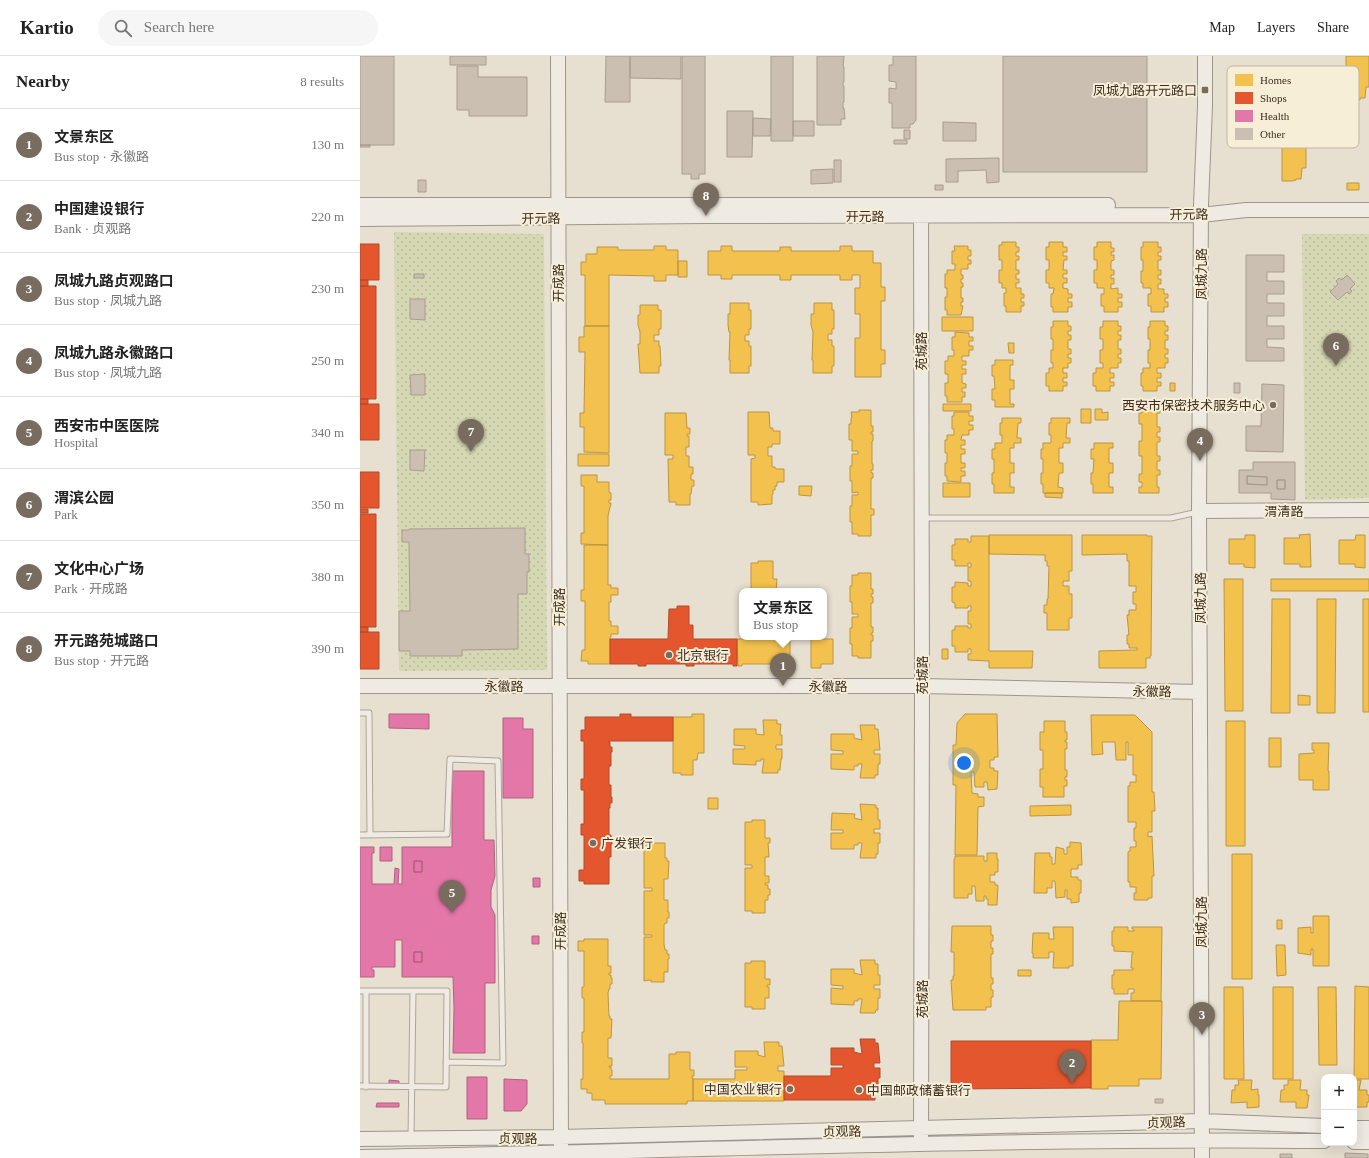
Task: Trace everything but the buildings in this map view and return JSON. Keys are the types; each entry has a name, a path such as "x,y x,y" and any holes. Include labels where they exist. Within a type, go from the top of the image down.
{"street":[{"name":"开成路","path":"558,56 561,1156"},
{"name":"凤城九路","path":"1202,1158 1199,511 1201,210 1205,106 1205,56"},
{"name":"开元路","path":"360,205 558,211 1369,210"},
{"name":"开元路","path":"360,219 558,211"},
{"name":"苑城路","path":"921,211 921,1143"},
{"name":"渭清路","path":"1199,511 1369,510"},
{"name":"永徽路","path":"360,686 922,686 1200,692"},
{"name":"贞观路","path":"360,1139 560,1137 1202,1121 1321,1126"},
{"path":"1357,1128 1369,1128"},
{"name":"贞观路","path":"360,1157 561,1156 921,1143 1202,1140 1321,1141"},
{"path":"1357,1142 1369,1142"}],"lane":[{"path":"922,518 1171,518 1199,511"},
{"path":"360,713 369,713 370,836"},
{"path":"360,835 447,834 450,759 498,761 503,1063 446,1062"},
{"path":"360,1086 446,1087 447,991 363,991 366,1086"},
{"path":"411,1139 413,991"}],"green space":[{"path":"394,232 544,234 547,670 399,671"},
{"path":"1302,234 1369,234 1369,498 1305,500"}],"place":[{"name":"凤城九路开元路口","path":"1205,90"},
{"name":"开元路苑城路口","path":"706,216"},
{"name":"渭滨公园","path":"1336,366"},
{"name":"西安市保密技术服务中心","path":"1273,405"},
{"name":"文化中心广场","path":"471,452"},
{"name":"凤城九路永徽路口","path":"1200,461"},
{"name":"北京银行","path":"669,655"},
{"name":"文景东区","path":"783,686"},
{"name":"广发银行","path":"593,843"},
{"name":"西安市中医医院","path":"452,913"},
{"name":"凤城九路贞观路口","path":"1202,1035"},
{"name":"中国建设银行","path":"1072,1083"},
{"name":"中国农业银行","path":"790,1089"},
{"name":"中国邮政储蓄银行","path":"859,1090"}]}
